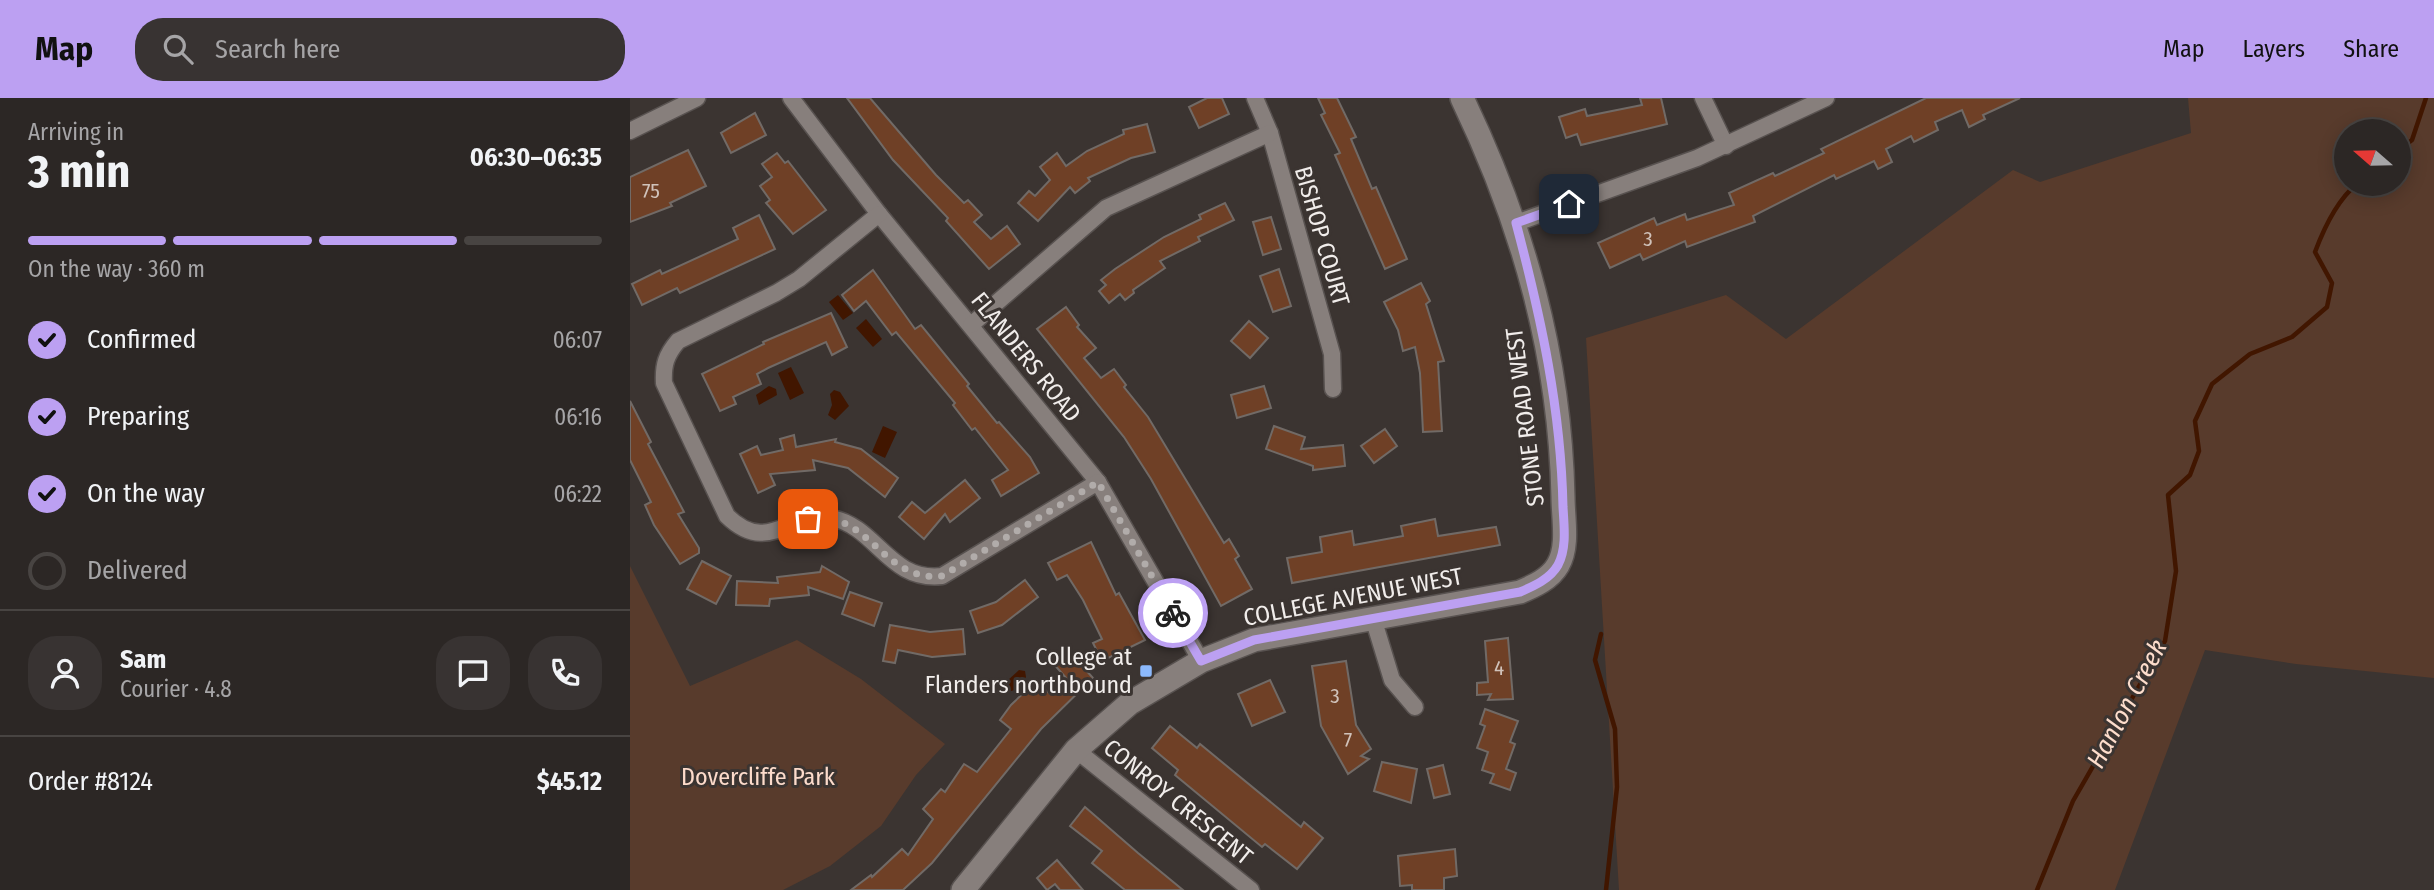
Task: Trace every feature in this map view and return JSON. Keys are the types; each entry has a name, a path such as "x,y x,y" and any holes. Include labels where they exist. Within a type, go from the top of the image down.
{"street":[{"path":"630,131 697,98"},
{"name":"FLANDERS ROAD","path":"792,98 879,214 1098,482 1201,661"},
{"name":"BISHOP COURT","path":"1255,98 1270,133 1332,354 1333,389"},
{"name":"STONE ROAD WEST","path":"1462,98 1516,223 1537,303 1552,379 1562,465 1564,546 1553,573"},
{"path":"1703,98 1726,146"},
{"path":"1516,223 1726,146 1826,98"},
{"path":"971,325 1106,208 1270,133"},
{"path":"879,214 799,279 678,341 668,352 663,367 664,383 727,516 745,530 766,533 808,519 832,517 847,523 911,574 926,578 942,576 1098,482"},
{"name":"COLLEGE AVENUE WEST","path":"963,890 1076,750 1130,703 1201,661 1254,640 1520,592 1553,573"},
{"path":"1373,618 1392,680 1415,707"},
{"name":"CONROY CRESCENT","path":"1076,750 1251,890"}],"green space":[{"path":"2188,98 2434,98 2434,678 2296,664 2205,650 2115,890 1619,890 1586,338 1726,295 1786,339 2013,170 2040,182 2191,133"},
{"name":"Dovercliffe Park","path":"630,566 690,686 797,640 861,679 945,744 916,775 881,826 830,866 783,890 630,890"}],"shaded area":[{"path":"838,295 853,313 843,320 829,302"},
{"path":"866,319 882,339 873,347 856,328"},
{"path":"791,367 804,393 790,400 778,373"},
{"path":"769,386 776,389 777,395 759,405 756,395"},
{"path":"834,390 840,392 849,406 835,420 828,415 832,405 830,394"},
{"path":"883,426 897,432 885,458 872,452"},
{"path":"1019,670 1025,671 1026,677 1018,689 1011,691 1007,681"}],"building":[{"path":"847,98 870,98 936,175 964,203 968,200 982,215 974,222 991,239 1007,226 1020,244 989,269 946,221 948,218 893,160"},
{"path":"1207,98 1222,98 1229,114 1199,128 1189,107"},
{"path":"1318,98 1337,98 1356,137 1351,139 1372,189 1376,187 1407,259 1385,269 1335,155 1340,153 1321,115 1325,113"},
{"path":"1640,98 1661,98 1667,124 1581,145 1577,134 1566,138 1559,117 1585,109 1587,116 1642,105"},
{"path":"1926,98 2020,98 1983,115 1985,119 1969,127 1962,110 1935,122 1938,130 1914,142 1911,136 1886,149 1892,162 1878,169 1874,161 1836,179 1834,175 1753,216 1755,222 1687,247 1685,241 1643,260 1640,254 1610,268 1598,243 1654,218 1657,225 1685,214 1687,220 1734,205 1729,193 1773,173 1775,176 1824,153 1821,149"},
{"path":"755,113 766,135 731,153 721,133"},
{"path":"1147,124 1155,152 1131,158 1088,178 1090,181 1075,193 1070,187 1038,221 1018,203 1029,191 1035,196 1050,180 1040,167 1057,153 1066,166 1087,151 1124,134 1123,130"},
{"path":"688,150 706,186 670,203 672,206 630,222 630,177"},
{"path":"777,153 785,163 788,161 826,210 793,234 766,203 770,200 760,186 772,177 762,164"},
{"path":"1225,203 1234,220 1198,237 1200,241 1160,261 1165,268 1133,290 1134,293 1125,300 1120,294 1109,303 1099,291 1106,285 1101,280 1115,269 1164,237 1201,219 1199,215"},
{"path":"759,215 775,249 680,293 677,288 642,305 632,284 660,270 662,274 738,239 733,228"},
{"path":"1271,217 1281,249 1263,255 1253,222"},
{"path":"1279,269 1291,306 1273,312 1260,276"},
{"path":"873,270 915,329 921,325 997,423 999,422 1030,457 1039,473 1001,496 992,480 1008,470 975,428 972,430 953,405 955,403 896,332 892,335 866,301 854,311 842,295"},
{"path":"1421,283 1430,301 1426,304 1444,361 1438,362 1442,431 1423,432 1420,373 1415,347 1403,351 1398,330 1384,302"},
{"path":"1066,307 1079,325 1077,327 1096,348 1084,358 1101,378 1114,369 1126,385 1124,387 1148,417 1224,543 1229,539 1239,556 1235,559 1252,589 1221,606 1151,479 1124,437 1037,329"},
{"path":"831,313 847,347 832,355 826,342 768,368 757,374 761,384 733,397 736,404 720,411 702,374 764,344 763,342"},
{"path":"1249,321 1268,338 1250,358 1231,341"},
{"path":"1264,386 1271,408 1237,418 1231,395"},
{"path":"630,401 651,442 648,444 684,512 678,514 699,548 699,553 680,564 654,525 645,505 651,502 630,460"},
{"path":"1274,426 1305,437 1301,449 1343,445 1345,466 1313,470 1313,466 1266,449"},
{"path":"1385,429 1397,446 1374,463 1361,446"},
{"path":"794,435 796,447 836,439 835,442 861,449 898,478 885,497 848,468 813,460 815,470 770,474 775,485 758,493 740,454 757,446 761,455 783,450 780,439"},
{"path":"965,480 980,498 950,522 945,514 924,539 899,517 912,502 925,513"},
{"path":"1435,519 1438,536 1496,527 1500,545 1292,583 1287,558 1322,552 1320,537 1352,531 1354,545 1403,536 1401,526"},
{"path":"1091,542 1116,595 1119,593 1145,640 1102,661 1093,643 1102,639 1083,600 1067,575 1057,580 1048,563"},
{"path":"702,561 731,576 716,604 687,589"},
{"path":"822,566 849,582 843,599 808,587 809,595 770,599 769,606 736,605 737,581 778,583 777,577 820,572"},
{"path":"1025,580 1038,597 1002,625 978,633 970,611 996,602"},
{"path":"850,592 882,603 874,626 842,614"},
{"path":"890,625 930,632 963,629 965,654 932,657 898,650 895,663 883,661"},
{"path":"1508,638 1513,699 1488,700 1491,694 1477,695 1477,683 1488,682 1485,641"},
{"path":"1067,649 1093,678 1041,729 932,863 903,890 851,890 871,875 872,877 902,849 908,855 933,819 923,809 941,789 945,792 964,764 977,772 1011,729 1000,720 1011,705 1036,681 1050,694 1067,679 1052,662"},
{"path":"1346,661 1356,725 1371,749 1361,756 1369,759 1348,774 1321,726 1312,666"},
{"path":"1270,680 1285,712 1252,726 1238,694"},
{"path":"1485,709 1518,721 1510,742 1515,744 1506,769 1516,773 1510,790 1490,783 1494,774 1482,770 1488,752 1477,748 1485,726 1480,724"},
{"path":"1170,726 1197,748 1200,744 1301,827 1304,822 1323,838 1297,869 1265,844 1262,847 1175,775 1178,770 1152,748"},
{"path":"1382,762 1417,769 1411,803 1374,791"},
{"path":"1443,765 1450,794 1434,798 1427,769"},
{"path":"1085,807 1183,890 1125,890 1092,863 1102,851 1070,826"},
{"path":"1455,849 1457,876 1444,878 1444,890 1412,890 1412,885 1400,886 1398,856"},
{"path":"1057,860 1083,890 1060,890 1055,884 1047,890 1037,878"}],"waterway":[{"name":"Hanlon Creek","path":"2412,140 2426,98"},
{"name":"Hanlon Creek","path":"2037,890 2073,801 2165,641 2176,571 2168,495 2190,475 2199,451 2195,421 2212,384 2250,354 2292,337 2327,307 2332,283 2315,252 2327,224 2346,196"},
{"path":"1601,634 1595,660 1615,729 1617,787 1606,890"}],"way so far":[{"path":"808,519 832,517 847,523 911,574 926,578 942,576 1086,492 1098,482 1173,613"}],"place":[{"name":"College at Flanders northbound","path":"1146,671"}],"route":[{"path":"1173,613 1201,661 1254,640 1520,592 1533,587 1553,573 1560,562 1564,546 1562,465 1552,379 1537,303 1516,223 1569,204"}]}
